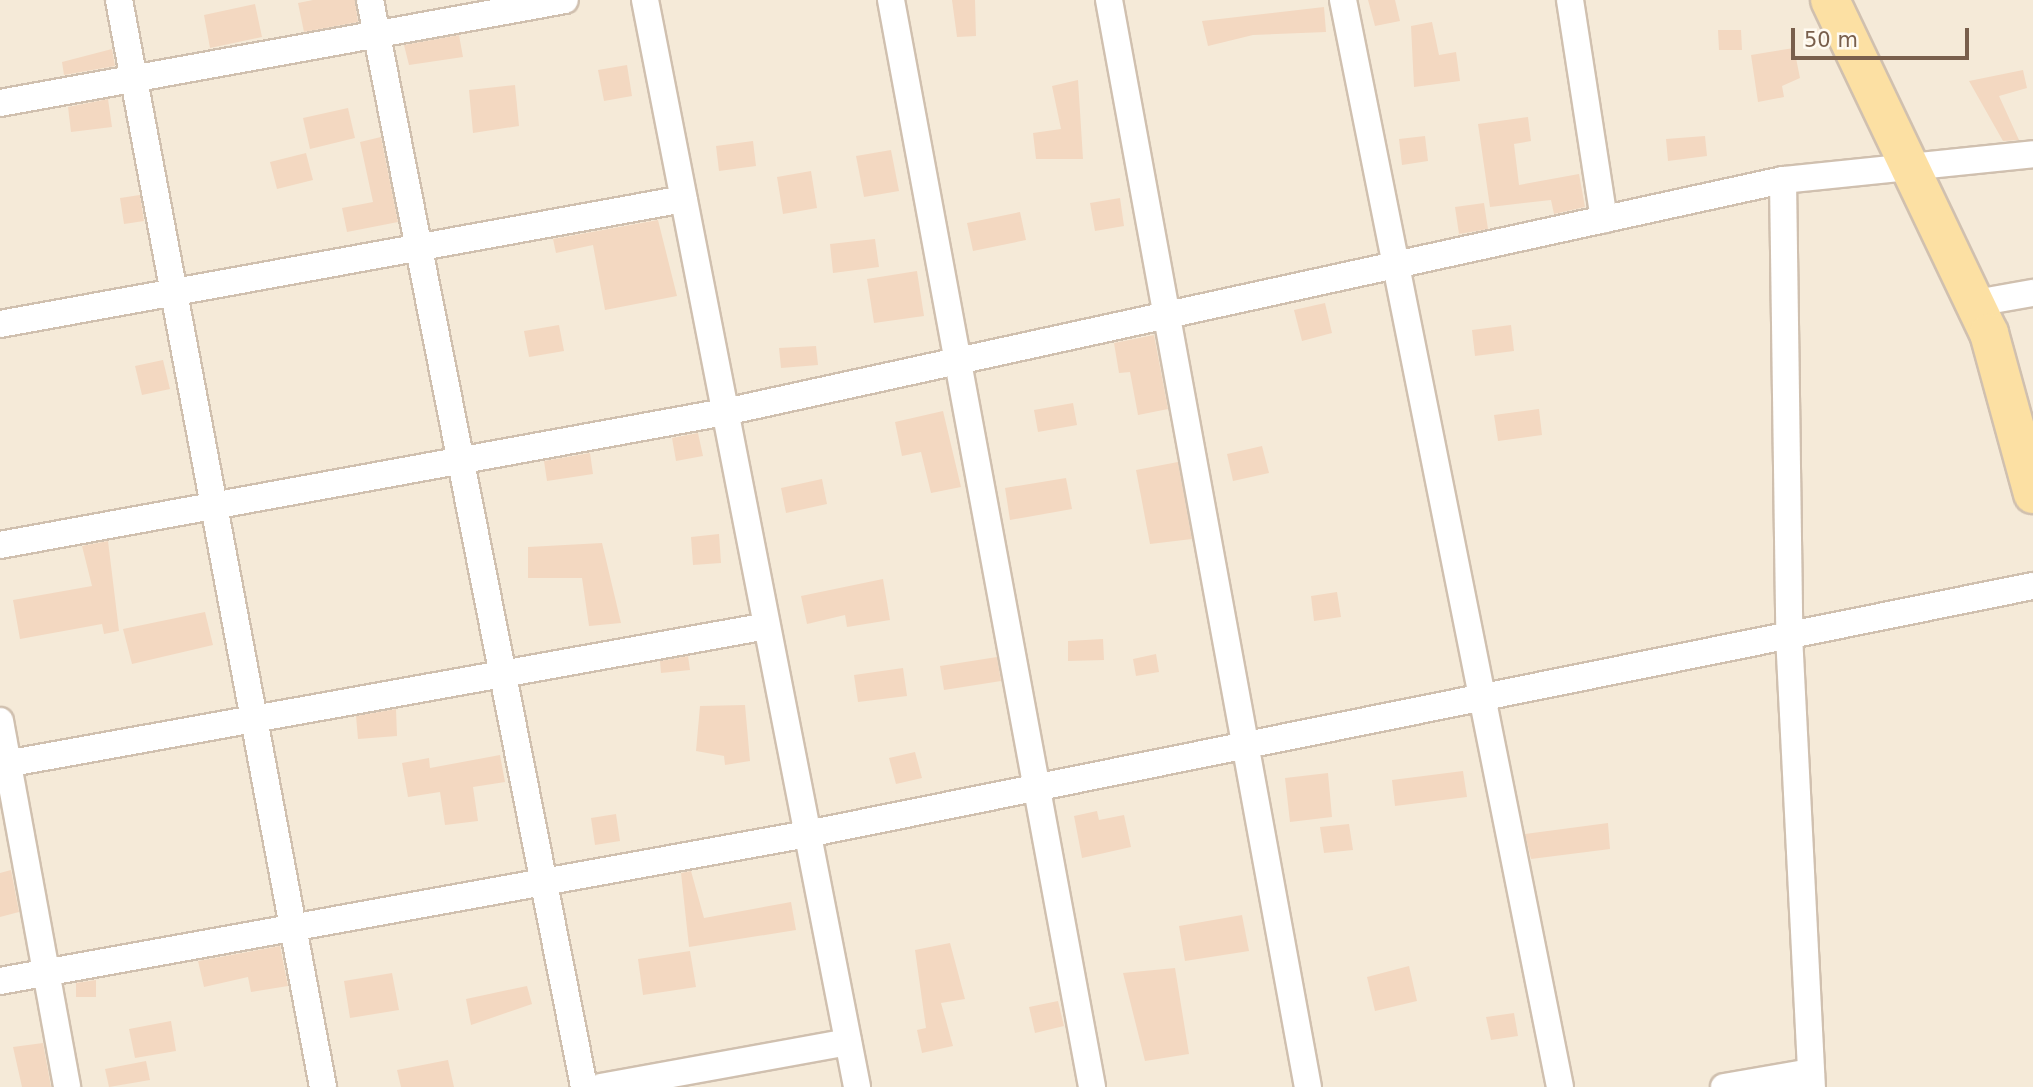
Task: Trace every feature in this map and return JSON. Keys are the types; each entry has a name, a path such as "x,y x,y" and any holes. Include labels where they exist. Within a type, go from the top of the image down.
{"main road":[{"path":"1830,0 1916,170 1976,303 2031,470"}],"street":[{"path":"120,0 323,1087"},
{"path":"370,0 584,1087"},
{"path":"0,103 565,0"},
{"path":"645,0 857,1087"},
{"path":"891,0 1092,1087"},
{"path":"1109,0 1308,1087"},
{"path":"1343,0 1560,1087"},
{"path":"1570,0 1604,219"},
{"path":"0,544 725,412 1783,180 1916,170 2033,154"},
{"path":"1724,1087 1812,1079 1789,635 1783,180"},
{"path":"0,324 684,199"},
{"path":"1976,303 2033,293"},
{"path":"0,981 807,834 2033,586"},
{"path":"4,765 767,626"},
{"path":"0,722 4,765 67,1087"},
{"path":"601,1087 848,1042"}],"shaded area":[{"path":"0,0 2033,0 2033,1087 0,1087"}],"building":[{"path":"313,0 355,0 358,22 304,32 298,3"},
{"path":"952,0 975,0 976,36 957,37"},
{"path":"1368,0 1395,0 1400,21 1375,26"},
{"path":"255,4 262,37 210,48 204,15"},
{"path":"1324,7 1326,32 1253,35 1208,46 1202,21"},
{"path":"1432,22 1439,55 1456,52 1460,81 1414,87 1411,26"},
{"path":"1718,30 1741,30 1742,50 1719,50"},
{"path":"459,35 463,57 409,65 404,45"},
{"path":"1794,48 1800,78 1782,86 1784,97 1758,102 1751,55"},
{"path":"112,49 115,66 64,75 62,62"},
{"path":"627,65 632,96 604,101 598,70"},
{"path":"2023,70 2027,88 1999,96 2019,140 2003,141 1969,81"},
{"path":"1078,80 1083,159 1036,159 1033,133 1061,129 1052,86"},
{"path":"515,85 519,126 473,133 469,90"},
{"path":"108,99 112,127 71,132 68,107"},
{"path":"348,108 355,138 310,149 303,118"},
{"path":"1528,117 1531,141 1514,144 1519,185 1579,174 1585,207 1554,214 1551,200 1490,207 1478,124"},
{"path":"1425,136 1428,161 1402,165 1399,139"},
{"path":"1705,136 1707,156 1668,161 1666,139"},
{"path":"381,137 398,222 347,232 342,208 373,202 360,142"},
{"path":"753,141 756,166 719,171 716,146"},
{"path":"891,150 899,191 864,197 856,156"},
{"path":"306,153 313,180 277,189 270,162"},
{"path":"811,171 817,208 783,214 777,177"},
{"path":"140,195 144,221 124,224 120,198"},
{"path":"1120,198 1124,226 1095,231 1090,203"},
{"path":"1484,203 1488,229 1459,234 1455,207"},
{"path":"1020,212 1026,240 973,251 967,223"},
{"path":"658,220 677,296 605,310 593,245 556,253 553,239"},
{"path":"875,239 879,267 833,273 830,244"},
{"path":"917,271 924,316 874,323 867,279"},
{"path":"1325,303 1332,333 1302,341 1294,310"},
{"path":"559,325 564,351 529,357 524,331"},
{"path":"1511,325 1514,351 1475,356 1472,330"},
{"path":"1154,335 1168,409 1138,415 1130,372 1119,373 1114,343"},
{"path":"816,346 818,365 781,368 779,348"},
{"path":"163,360 170,389 142,395 135,366"},
{"path":"1073,403 1077,425 1038,432 1034,410"},
{"path":"1539,409 1542,435 1498,441 1494,415"},
{"path":"943,411 961,487 931,493 921,452 902,456 895,422"},
{"path":"698,433 703,456 676,461 672,438"},
{"path":"1262,446 1269,473 1233,481 1227,454"},
{"path":"590,453 593,474 547,481 544,461"},
{"path":"1178,462 1192,539 1150,544 1136,470"},
{"path":"1066,478 1072,509 1010,520 1005,488"},
{"path":"822,479 827,504 786,513 781,488"},
{"path":"719,534 721,563 693,565 691,537"},
{"path":"108,541 119,631 104,634 102,624 20,639 13,600 92,586 82,546"},
{"path":"602,543 621,623 589,626 582,578 528,578 528,547"},
{"path":"883,579 890,620 847,627 845,615 807,624 801,596"},
{"path":"1337,592 1341,617 1314,621 1311,596"},
{"path":"205,612 213,645 132,664 123,629"},
{"path":"1103,639 1104,660 1068,661 1068,641"},
{"path":"1156,654 1159,672 1136,676 1133,659"},
{"path":"688,656 690,670 661,673 660,661"},
{"path":"997,657 1001,681 944,690 940,666"},
{"path":"903,668 907,696 858,702 854,675"},
{"path":"745,705 750,761 725,765 724,756 696,751 700,706"},
{"path":"396,709 397,736 358,739 356,716"},
{"path":"915,752 922,778 896,784 889,758"},
{"path":"500,755 505,782 473,787 478,821 445,825 440,792 408,797 402,763 429,758 430,768"},
{"path":"1463,771 1467,797 1395,806 1392,780"},
{"path":"1328,773 1332,817 1290,822 1285,778"},
{"path":"1097,811 1099,820 1124,815 1131,847 1082,858 1074,816"},
{"path":"616,814 620,841 595,845 591,818"},
{"path":"1608,823 1610,849 1531,859 1525,834"},
{"path":"1349,824 1353,850 1324,853 1320,827"},
{"path":"11,870 19,912 0,917 0,873"},
{"path":"691,871 704,918 791,902 796,930 689,947 681,873"},
{"path":"1242,915 1249,951 1185,961 1179,926"},
{"path":"950,943 965,999 941,1003 953,1046 922,1053 917,1030 926,1028 915,950"},
{"path":"280,946 288,986 251,992 248,977 204,987 198,961"},
{"path":"690,951 696,987 643,995 638,959"},
{"path":"1409,966 1417,1001 1375,1011 1367,977"},
{"path":"1175,968 1189,1054 1145,1061 1123,973"},
{"path":"392,973 399,1010 350,1018 344,981"},
{"path":"96,980 96,997 76,997 76,983"},
{"path":"527,986 532,1004 471,1025 466,999"},
{"path":"1058,1001 1064,1026 1035,1033 1029,1007"},
{"path":"1514,1013 1518,1036 1491,1040 1486,1017"},
{"path":"171,1021 176,1051 135,1058 129,1029"},
{"path":"43,1043 51,1087 22,1087 13,1047"},
{"path":"448,1060 454,1087 401,1087 397,1070"},
{"path":"146,1061 150,1080 109,1087 105,1069"}]}
